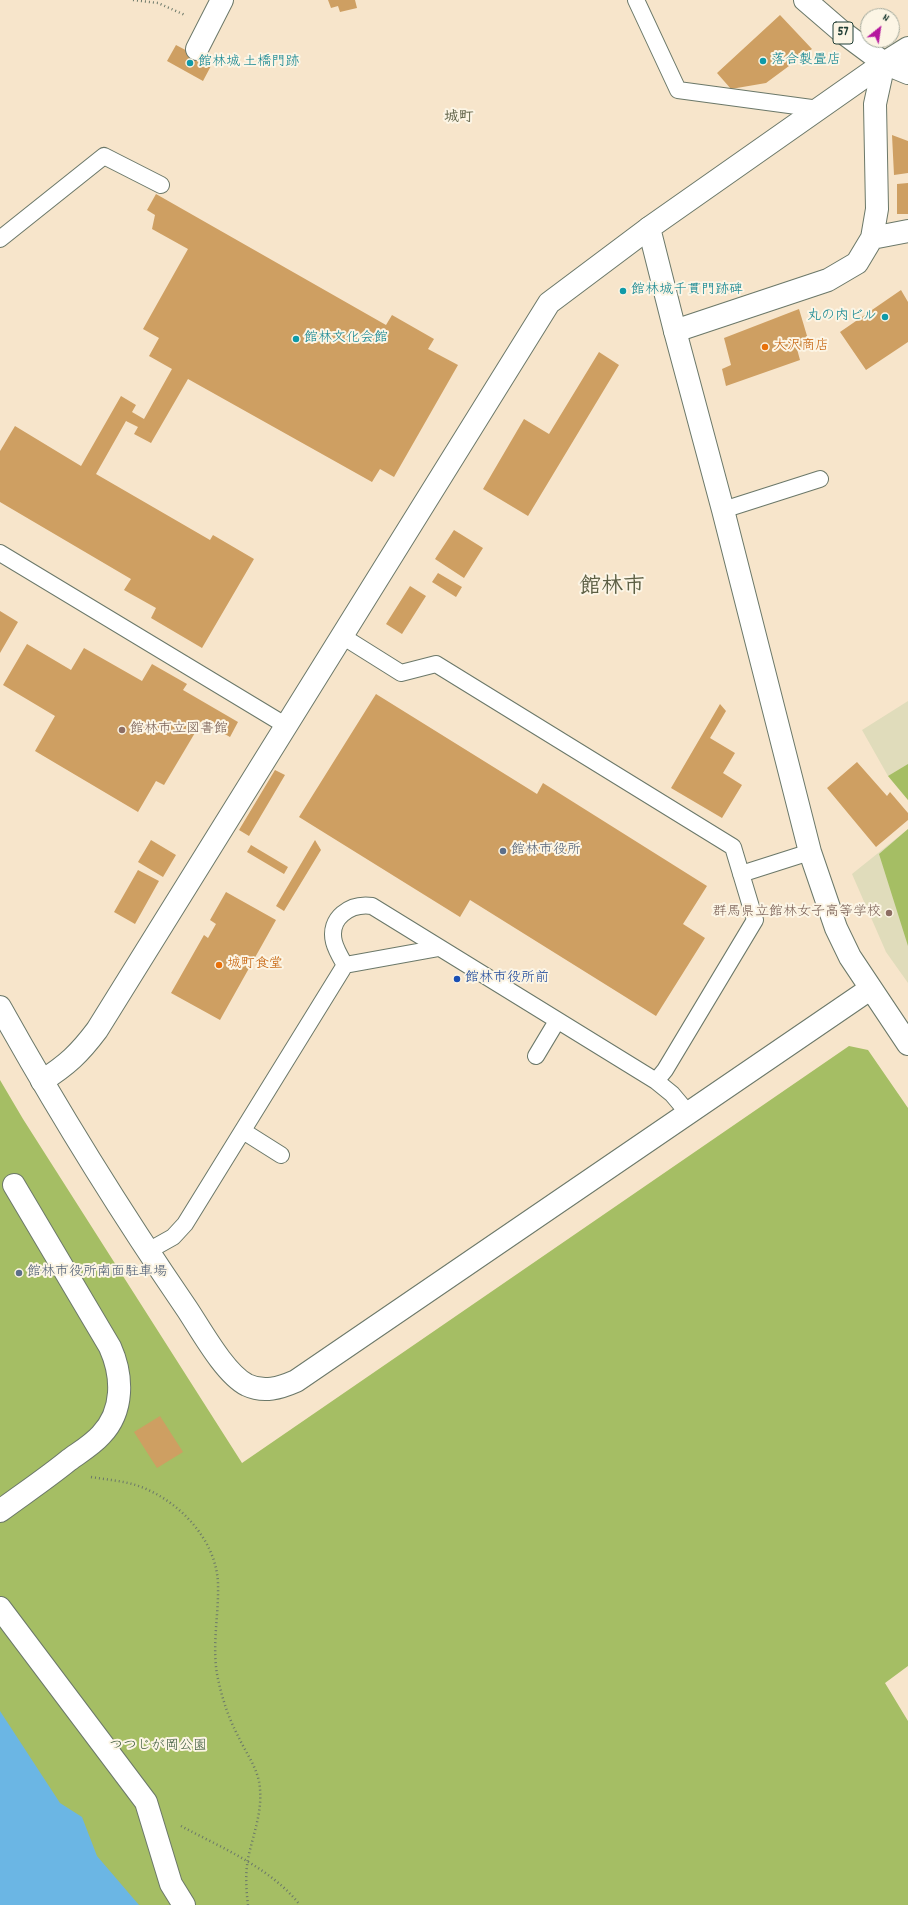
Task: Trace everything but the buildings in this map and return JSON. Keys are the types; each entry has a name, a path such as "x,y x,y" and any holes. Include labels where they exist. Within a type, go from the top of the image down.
{"street":[{"path":"198,49 222,0"},
{"name":"57","path":"805,0 841,31 884,63 908,73"},
{"path":"42,1082 63,1068 78,1054 97,1030 549,303 649,228 884,63 908,48"},
{"path":"675,330 828,280 857,263 872,238 877,209 875,104 884,63"},
{"path":"649,228 723,510 810,852 836,928 850,957 908,1044"},
{"path":"872,238 908,231"},
{"path":"0,1007 42,1082 148,1252 226,1367 246,1384 260,1389 279,1389 296,1381 870,989"},
{"path":"0,1511 57,1470 100,1436 109,1424 119,1400 119,1372 110,1347 14,1185"},
{"path":"0,1608 146,1802 171,1884 184,1905"}],"lane":[{"path":"636,0 678,90 819,109"},
{"path":"0,239 104,156 161,185"},
{"path":"723,510 820,479"},
{"path":"0,553 286,725"},
{"path":"342,636 401,673 436,664 733,847 755,920 656,1081"},
{"path":"741,874 810,852"},
{"path":"345,965 334,943 333,933 336,921 343,912 362,905 372,906 656,1081 672,1094 688,1113"},
{"path":"148,1252 173,1238 185,1224 345,965 439,948"},
{"path":"536,1056 557,1020"},
{"path":"243,1131 281,1155"}],"path":[{"path":"133,0 158,3 209,26"},
{"path":"57,1470 126,1483 144,1488 179,1508 194,1524 207,1546 216,1567 218,1583 214,1644 217,1673 226,1708 252,1763 260,1788 260,1810 246,1872 248,1905"},
{"path":"146,1802 177,1823 259,1869 290,1892 300,1905"}],"shaded area":[{"path":"908,701 908,800 888,776 862,730"},
{"name":"群馬県立館林女子高等学校","path":"908,829 908,983 886,952 852,874"}],"green space":[{"path":"908,764 908,800 888,776"},
{"path":"908,829 908,946 879,854"},
{"name":"つつじが岡公園","path":"849,1046 868,1050 908,1108 908,1666 885,1683 908,1721 908,1905 0,1905 0,1080 23,1119 242,1463"}],"water":[{"path":"0,1711 60,1803 82,1817 97,1856 139,1905 0,1905"}],"place":[{"name":"落合製畳店","path":"763,61"},
{"name":"館林城 土橋門跡","path":"190,63"},
{"name":"館林城千貫門跡碑","path":"623,291"},
{"name":"丸の内ビル","path":"885,317"},
{"name":"館林文化会館","path":"296,339"},
{"name":"大沢商店","path":"765,347"},
{"name":"館林市立図書館","path":"122,730"},
{"name":"館林市役所","path":"503,851"},
{"name":"群馬県立館林女子高等学校","path":"889,913"},
{"name":"城町食堂","path":"219,965"},
{"name":"館林市役所前","path":"457,979"},
{"name":"館林市役所南面駐車場","path":"19,1273"}],"district":[{"name":"城町","path":"459,119"},
{"name":"館林市","path":"612,589"}]}
